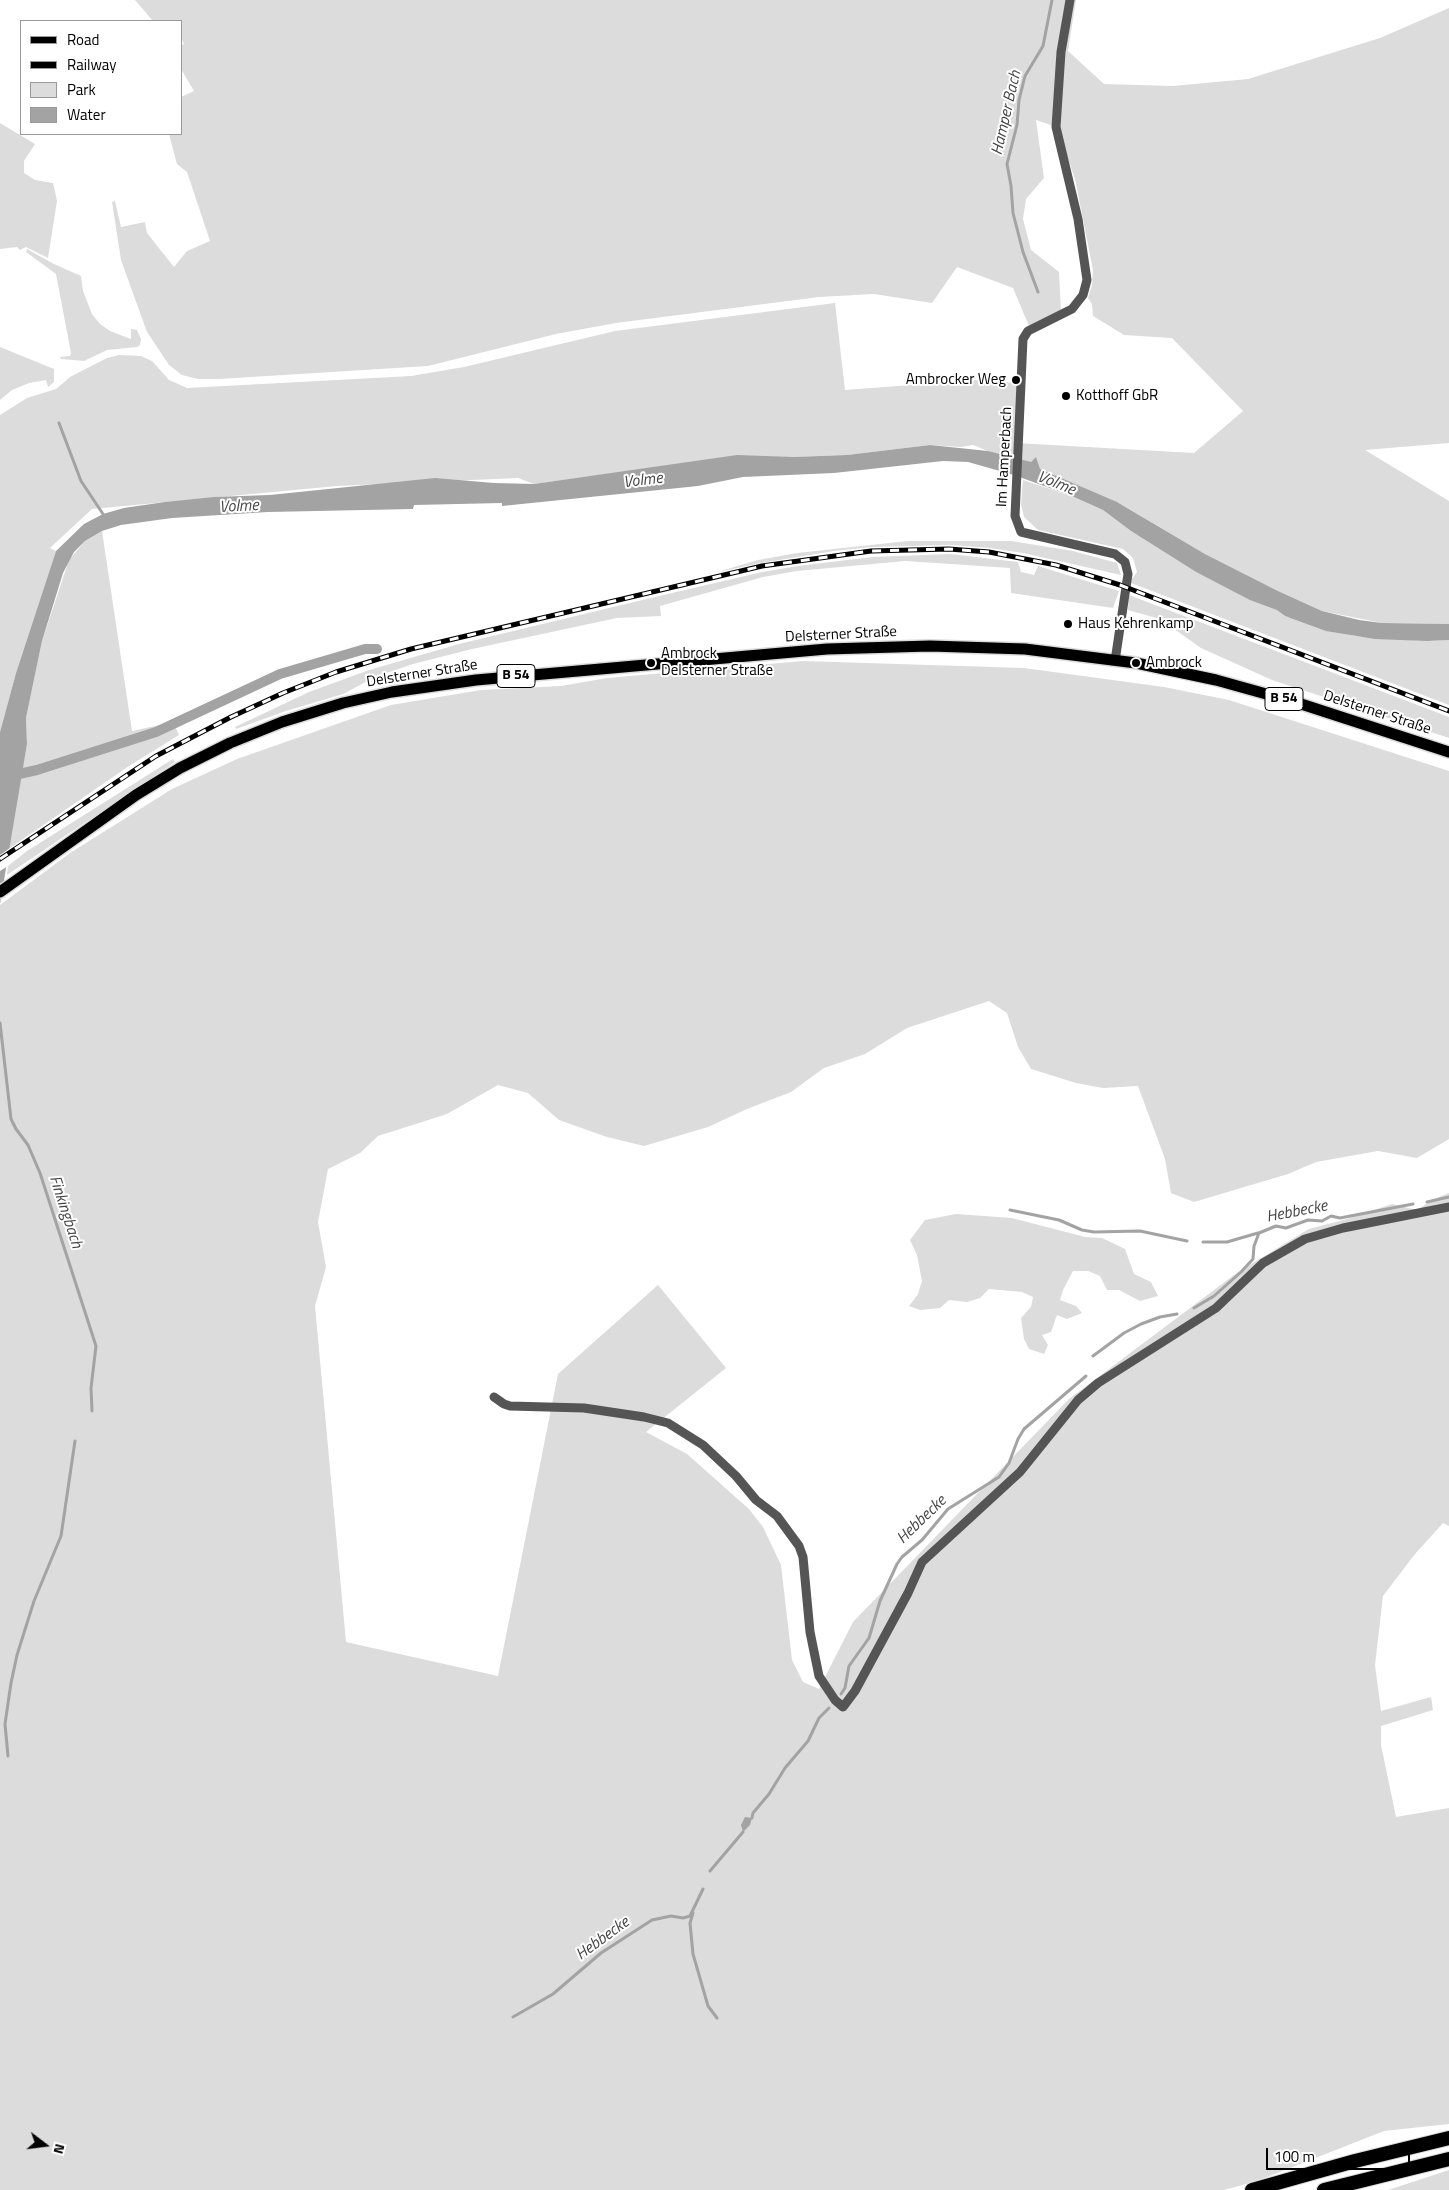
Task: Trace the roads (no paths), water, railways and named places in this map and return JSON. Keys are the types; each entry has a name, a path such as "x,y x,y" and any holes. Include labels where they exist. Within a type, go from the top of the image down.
{"highway":[{"path":"1252,2190 1354,2161 1449,2138"},
{"path":"1324,2190 1449,2159"}],"main road":[{"name":"Delsterner Straße","path":"2,890 136,795 198,758 282,722 343,703 392,692 486,679 827,649 971,646 1044,651 1180,672 1244,687 1449,752"}],"street":[{"name":"Im Hamperbach","path":"1070,0 1061,52 1056,127 1078,219 1087,280 1083,295 1072,309 1031,329 1024,336 1022,345 1016,524 1021,532 1115,554 1125,562 1128,574 1115,661"},
{"path":"494,1397 510,1406 584,1408 644,1417 668,1423 703,1445 736,1476 756,1500 777,1516 799,1546 804,1558 810,1632 819,1676 835,1700 843,1707 855,1691 904,1601 922,1562 1020,1472 1078,1400 1098,1383 1216,1308 1263,1263 1305,1240 1343,1228 1449,1207"}],"water":[{"name":"Volme","path":"930,445 988,451 1031,462 1036,457 1040,469 1117,502 1205,554 1322,611 1359,620 1382,623 1449,624 1449,640 1375,639 1326,631 1285,616 1277,610 1250,600 1196,572 1131,531 1103,510 1014,475 968,462 943,461 834,473 743,477 698,486 502,506 502,503 414,505 413,509 268,512 172,518 121,525 102,531 85,541 74,552 63,573 42,641 26,718 27,744 0,904 0,732 16,673 56,551 84,524 103,514 124,508 165,502 214,497 270,495 435,478 534,484 737,455 793,457 847,455"},
{"path":"745,1817 752,1818 750,1825 743,1832 741,1825"}],"waterway":[{"name":"Hamper Bach","path":"1038,292 1023,252 1013,213 1007,164 1017,125 1019,100 1025,76 1043,46 1052,0"},
{"path":"59,423 81,481 105,517"},
{"path":"10,776 37,770 156,732 280,674 365,649 377,649"},
{"name":"Finkingbach","path":"0,1023 11,1119 28,1145 40,1173 96,1346 91,1388 92,1411"},
{"name":"Hebbecke","path":"1427,1202 1449,1197"},
{"name":"Hebbecke","path":"1194,1308 1214,1296 1253,1259 1254,1246 1259,1233 1276,1226 1286,1228 1308,1220 1322,1221 1331,1216 1340,1218 1413,1204"},
{"path":"1010,1210 1059,1220 1082,1230 1094,1232 1140,1231 1187,1241"},
{"path":"1203,1242 1227,1242 1258,1233"},
{"name":"Hebbecke","path":"1093,1356 1124,1333 1141,1324 1160,1317 1177,1314"},
{"name":"Hebbecke","path":"841,1694 845,1688 849,1666 869,1638 880,1601 902,1557 922,1540 948,1509 999,1477 1009,1463 1024,1429 1086,1376"},
{"name":"Finkingbach","path":"8,1756 5,1724 11,1683 17,1655 34,1601 61,1536 75,1441"},
{"name":"Hebbecke","path":"752,1818 753,1813 769,1794 785,1768 808,1741 819,1718 829,1708"},
{"name":"Hebbecke","path":"710,1871 743,1832"},
{"name":"Hebbecke","path":"513,2017 553,1994 601,1953 652,1920 671,1916 683,1918 690,1916 703,1889"},
{"path":"693,1913 690,1923 693,1954 708,2006 717,2018"}],"railway":[{"path":"0,859 156,756 231,717 283,693 336,672 411,649 762,566 871,551 949,549 989,552 1056,565 1120,585 1449,711"}],"place":[{"name":"Ambrocker Weg","path":"1016,380"},
{"name":"Kotthoff GbR","path":"1066,396"},
{"name":"Haus Kehrenkamp","path":"1068,624"},
{"name":"Ambrock Delsterner Straße","path":"651,663"},
{"name":"Ambrock","path":"1136,663"}]}
